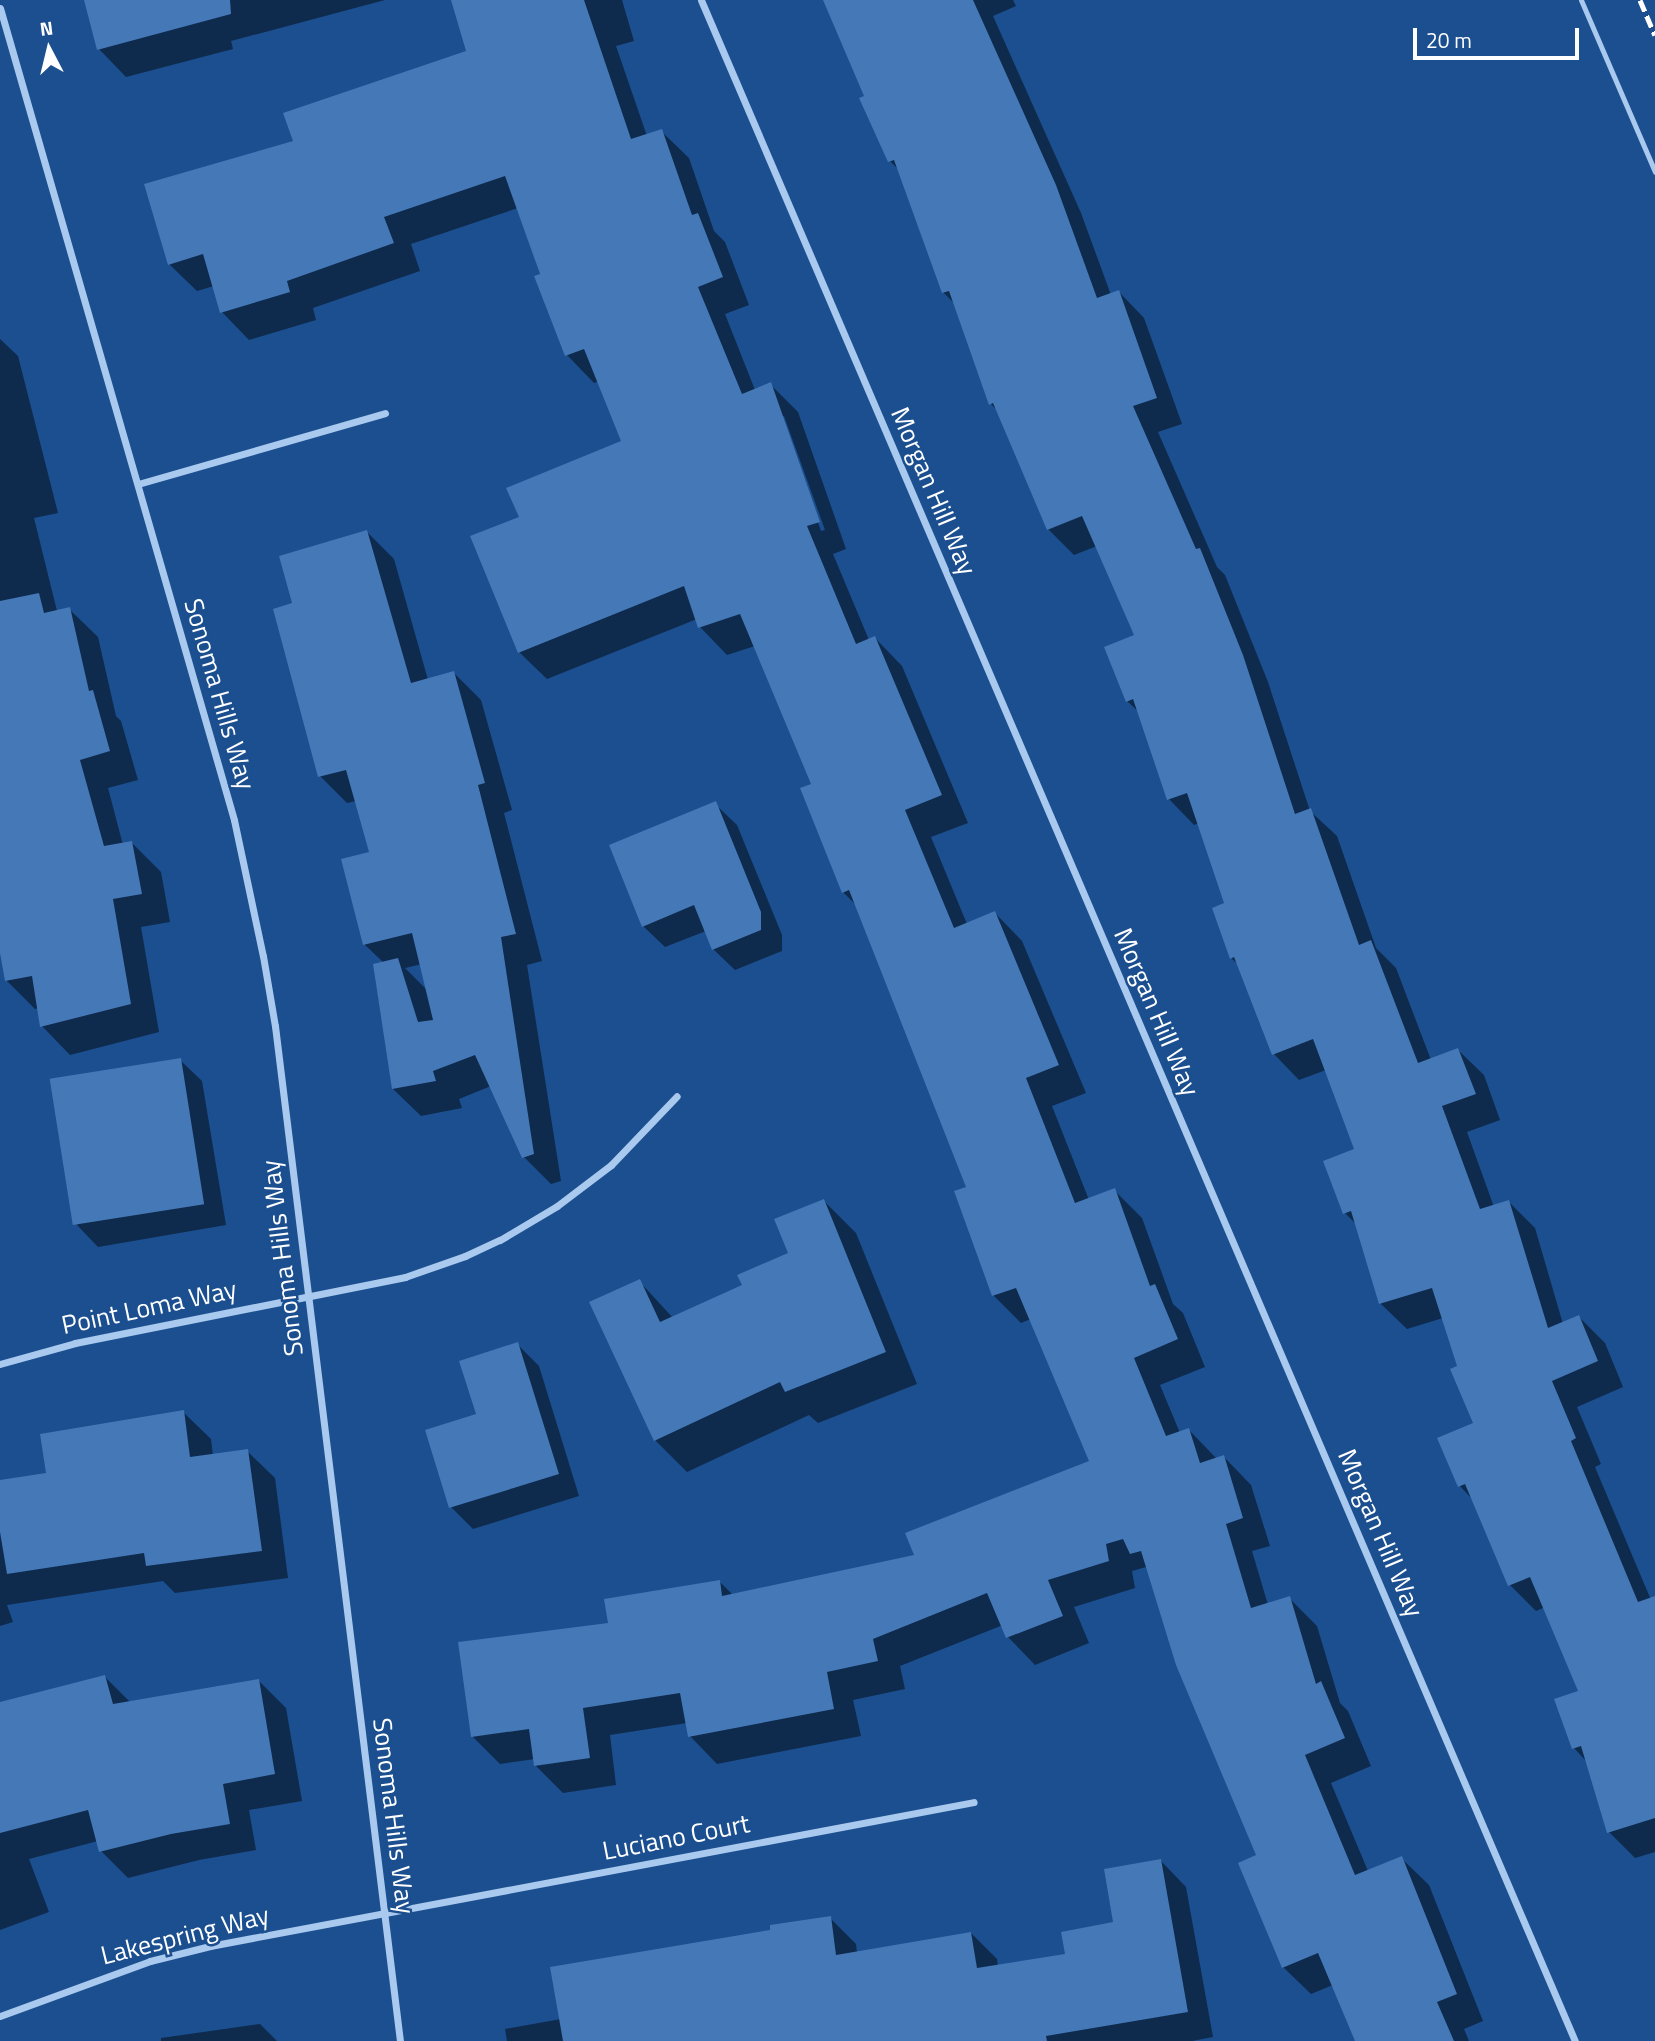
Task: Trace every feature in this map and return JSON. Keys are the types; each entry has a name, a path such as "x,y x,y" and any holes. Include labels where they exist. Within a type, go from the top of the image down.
{"street":[{"name":"Morgan Hill Way","path":"701,0 1575,2041"},
{"name":"Sonoma Hills Way","path":"0,8 234,820 261,943 275,1026 400,2041"},
{"path":"138,484 385,413"},
{"name":"Point Loma Way","path":"0,1364 88,1340 405,1277 500,1240 557,1206 611,1165 677,1096"},
{"name":"Luciano Court","path":"384,1913 974,1802"},
{"name":"Lakespring Way","path":"0,2016 150,1961 384,1913"}],"lane":[{"path":"1581,0 1655,172"}],"building":[{"path":"84,0 230,0 231,14 97,50"},
{"path":"451,0 584,0 631,139 662,129 692,215 698,213 723,277 698,287 742,394 771,382 820,522 807,526 856,644 875,636 942,795 905,810 954,928 995,911 1059,1065 1026,1078 1075,1203 1115,1188 1150,1286 1155,1284 1178,1339 1134,1358 1166,1436 1189,1428 1200,1463 1224,1455 1243,1518 1226,1524 1251,1608 1290,1596 1316,1684 1321,1681 1345,1738 1305,1755 1355,1875 1402,1856 1457,1994 1437,2002 1454,2041 1355,2041 1318,1953 1282,1968 1238,1863 1256,1855 1176,1665 1141,1551 1130,1554 1123,1539 1106,1544 1109,1561 1048,1580 1063,1616 1006,1638 987,1593 873,1639 878,1661 827,1672 834,1709 688,1737 680,1693 583,1708 590,1758 534,1766 529,1729 471,1737 458,1642 608,1623 604,1599 720,1580 722,1596 914,1555 905,1533 1089,1461 1016,1288 992,1296 954,1191 966,1187 849,890 842,893 800,788 811,784 740,614 698,628 684,586 518,653 470,536 519,517 506,488 621,441 584,349 565,356 534,276 540,274 505,176 384,217 394,243 287,281 290,292 220,313 203,254 168,265 144,184 293,141 283,113 466,51"},
{"path":"823,0 973,0 1056,185 1097,298 1119,290 1157,398 1133,406 1196,549 1200,548 1243,655 1295,814 1311,808 1359,945 1371,940 1418,1063 1458,1048 1476,1094 1442,1106 1480,1209 1509,1200 1548,1328 1579,1315 1598,1361 1552,1381 1576,1438 1571,1441 1638,1602 1655,1596 1655,1818 1607,1833 1581,1746 1572,1749 1554,1699 1578,1691 1530,1577 1508,1586 1465,1484 1458,1487 1437,1438 1473,1423 1450,1369 1457,1366 1432,1288 1379,1304 1351,1211 1343,1214 1323,1161 1354,1149 1313,1039 1272,1055 1234,957 1230,959 1212,908 1224,903 1187,793 1167,800 1133,699 1126,702 1104,647 1134,635 1082,516 1047,530 993,403 989,405 949,291 942,293 894,160 888,162 859,98 864,96"},
{"path":"367,530 411,683 454,671 485,783 478,785 516,934 501,937 534,1154 522,1158 475,1055 433,1071 436,1081 392,1089 373,964 398,958 418,1022 433,1020 412,933 363,945 341,859 369,852 346,770 318,777 273,609 292,603 279,556"},
{"path":"39,593 44,613 70,607 89,691 93,690 110,751 80,760 104,846 132,841 142,894 113,899 131,1004 40,1027 32,976 5,981 0,953 0,601"},
{"path":"716,801 761,912 761,930 712,950 694,905 642,927 609,845"},
{"path":"181,1058 204,1204 73,1225 50,1079"},
{"path":"824,1199 886,1352 785,1392 780,1382 654,1441 589,1302 640,1279 660,1322 742,1285 737,1275 788,1253 774,1219"},
{"path":"518,1342 559,1474 449,1508 425,1430 476,1414 459,1361"},
{"path":"184,1410 190,1457 248,1449 262,1551 146,1566 144,1553 7,1574 0,1532 0,1480 46,1473 40,1434"},
{"path":"105,1675 113,1704 259,1679 275,1774 223,1784 230,1824 171,1834 99,1852 88,1810 0,1833 0,1702"},
{"path":"1161,1859 1188,2012 1046,2036 1047,2041 563,2041 550,1967 770,1930 770,1925 831,1916 836,1955 971,1932 977,1968 1065,1954 1061,1932 1113,1922 1104,1869"}],"railway":[{"path":"1640,0 1655,35"}]}
